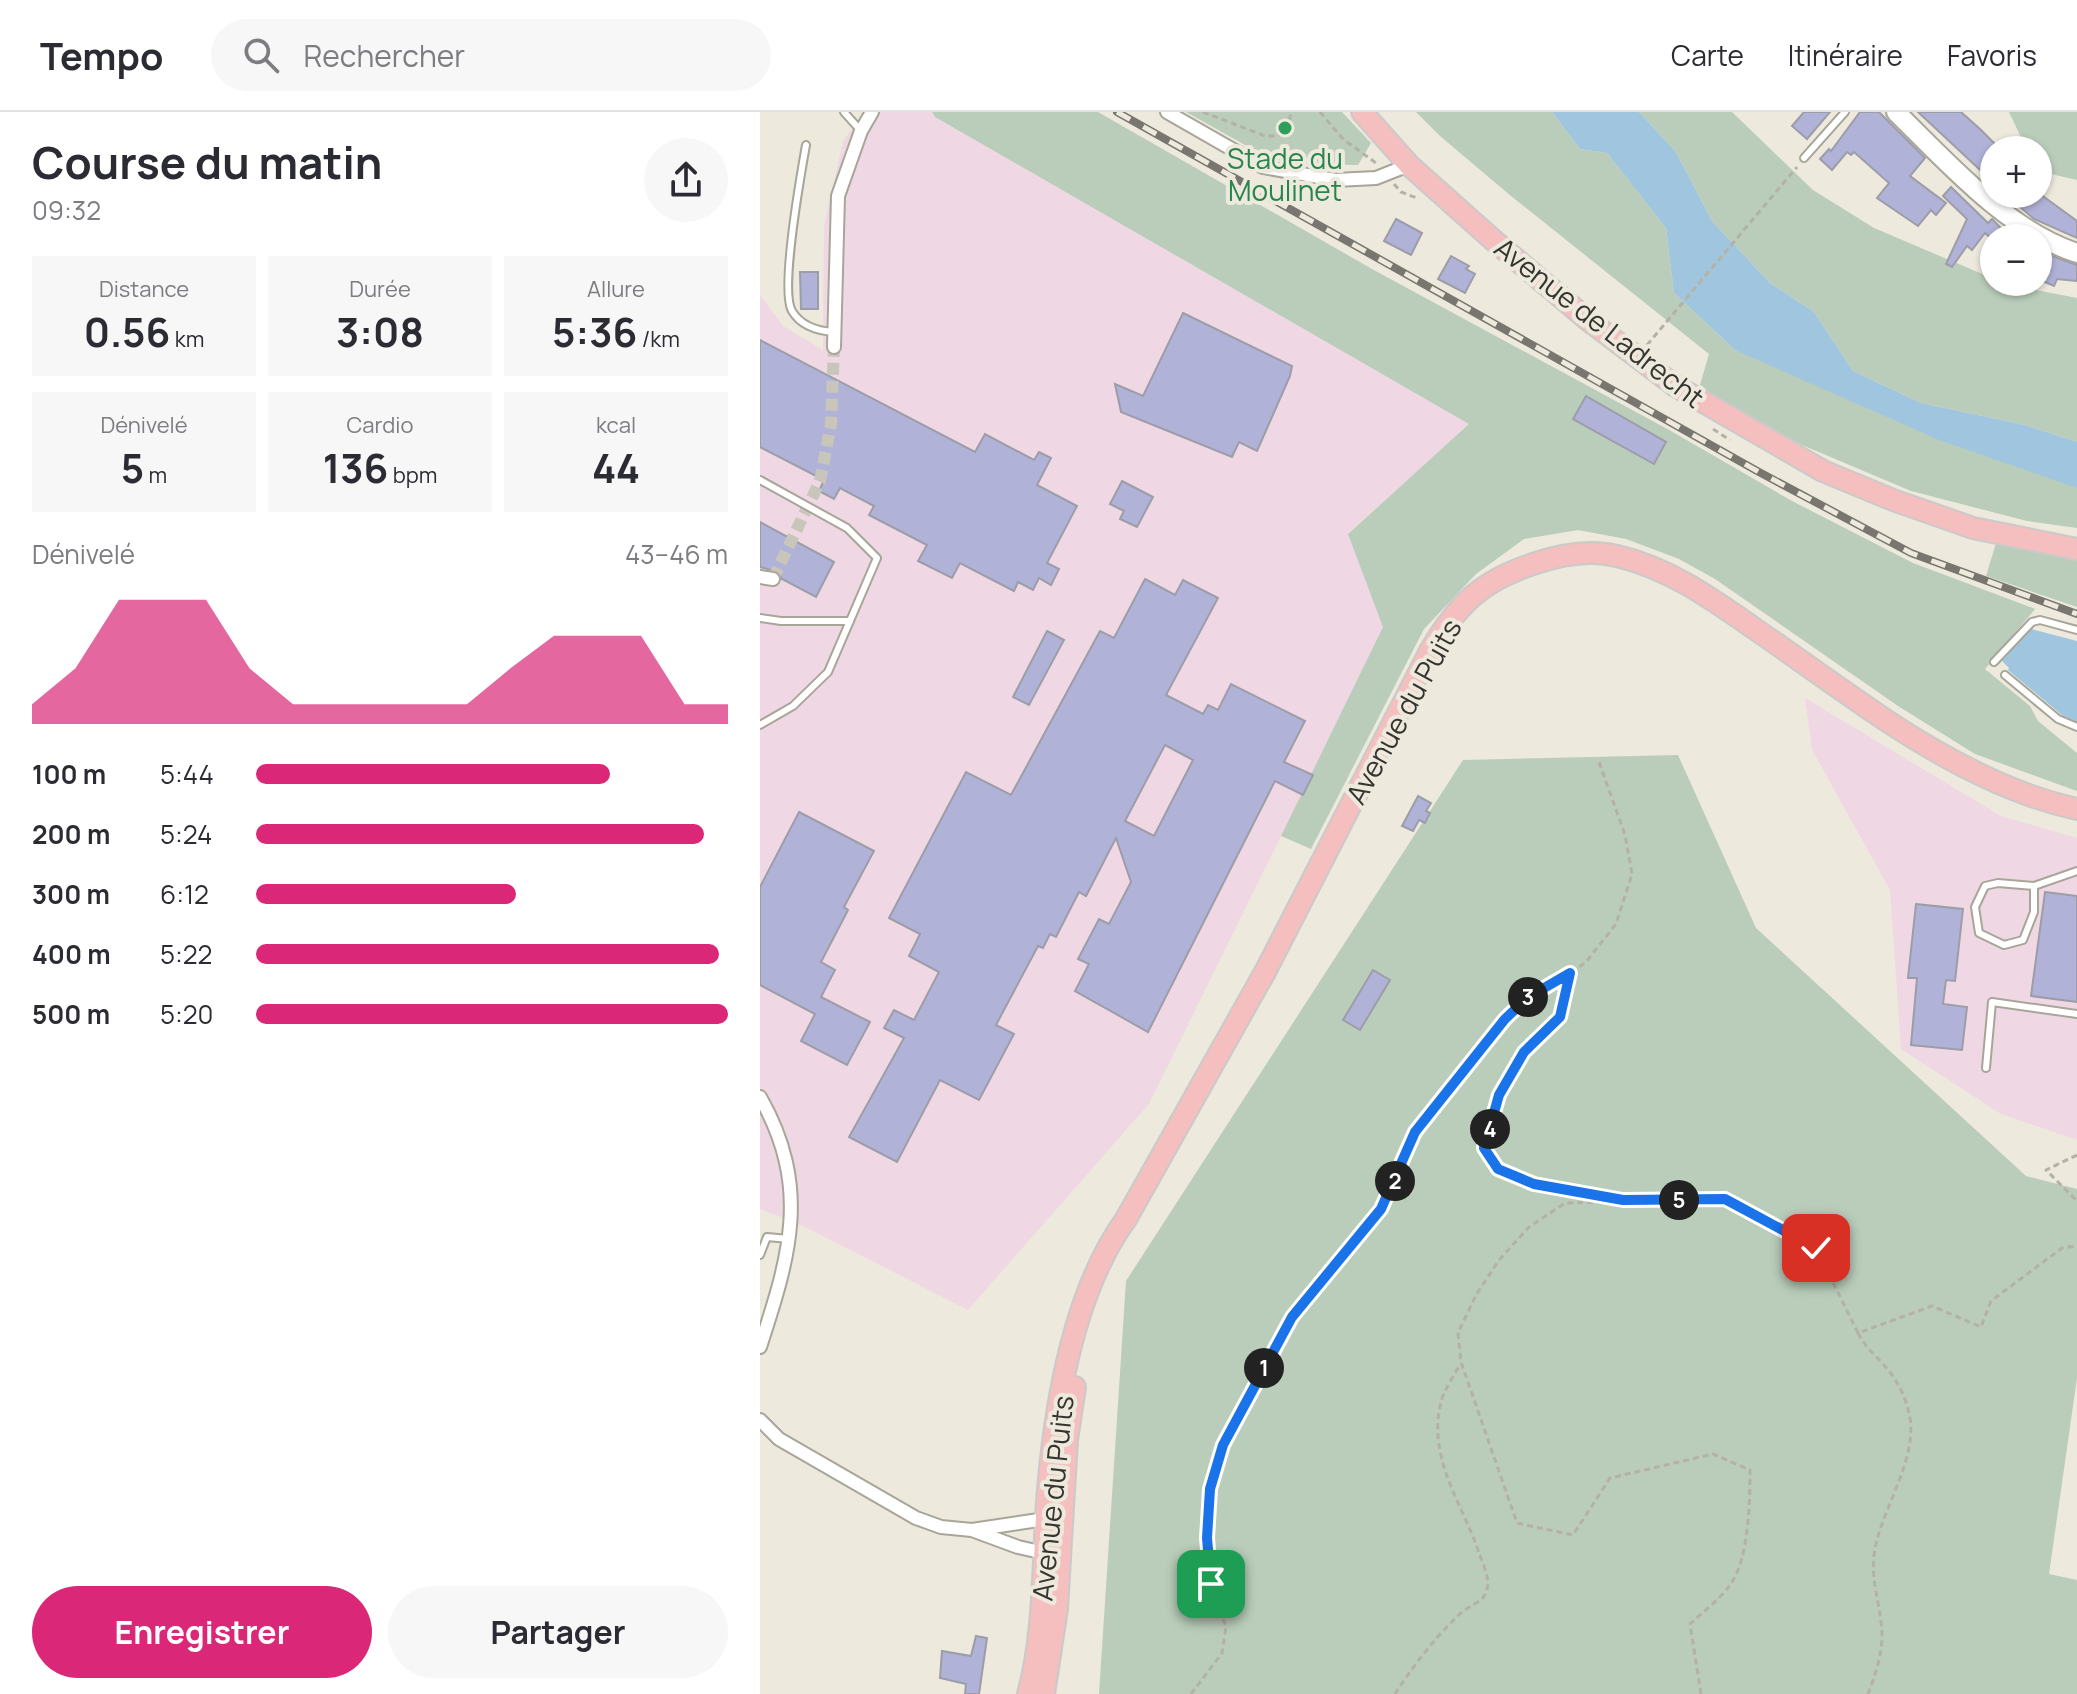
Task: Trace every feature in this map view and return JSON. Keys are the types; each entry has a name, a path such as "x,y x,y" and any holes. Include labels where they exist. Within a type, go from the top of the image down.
{"main road":[{"name":"Avenue de Ladrecht","path":"1362,112 1409,165 1516,259 1674,385 1775,446 1823,471 1893,500 1973,528 2077,549"},
{"path":"1896,112 1942,158 2004,212 2052,245 2077,253"},
{"name":"Avenue du Puits","path":"1028,1694 1042,1598 1052,1555 1080,1358 1126,1219 1265,972 1430,651 1449,619 1477,592 1501,575 1574,553 1614,555 1657,568 1711,599 1892,724 1976,773 2077,809"},
{"name":"Avenue du Puits","path":"1044,1694 1057,1609 1052,1555"}],"street":[{"path":"834,347 838,196 861,131 872,112"},
{"path":"1167,112 1263,167 1335,180 1376,178 1409,165"},
{"path":"760,1097 780,1137 789,1173 792,1215 778,1289 760,1347"},
{"path":"760,1420 779,1439 893,1507 941,1527 972,1530 1055,1518"},
{"path":"972,1530 1018,1547 1052,1555"}],"lane":[{"path":"844,112 861,131"},
{"path":"1804,158 1845,112"},
{"path":"806,145 795,213 787,300 799,320 818,331 834,332"},
{"path":"760,480 847,528 877,558 828,672 793,706 760,725"},
{"path":"760,618 850,621"},
{"path":"1994,662 2032,622 2040,620 2077,630"},
{"path":"2005,675 2058,719 2077,727"},
{"path":"2034,886 2034,912 2023,940 2004,945 1979,933 1975,907 1985,886 1998,883 2034,886 2077,871"},
{"path":"1986,1068 1992,1002 2077,1014"},
{"path":"760,1255 767,1237 789,1239"}],"path":[{"path":"1203,112 1265,136 1278,136 1288,128 1291,112"},
{"path":"1320,112 1343,139 1375,162 1385,174"},
{"path":"1665,325 1804,158"},
{"path":"1191,1694 1222,1653 1226,1627 1211,1584 1207,1538 1210,1489 1223,1445 1252,1389 1292,1317 1381,1209 1415,1132 1505,1019 1527,998 1586,962 1616,924 1632,874 1625,835 1599,762"},
{"path":"1570,973 1560,1017 1524,1052 1499,1095 1484,1148 1498,1169 1534,1184 1623,1200"},
{"path":"2077,1155 2046,1170 2077,1201"},
{"path":"1701,1694 1690,1624 1732,1584 1743,1551 1750,1513 1750,1470 1713,1454 1610,1478 1573,1535 1517,1523 1461,1362 1458,1333 1476,1295 1499,1260 1529,1227 1565,1203 1725,1199 1816,1248 1865,1347 1891,1372 1908,1409 1911,1428 1896,1492 1875,1545 1872,1572 1882,1635 1878,1669 1868,1694"},
{"path":"1858,1333 1932,1306 1981,1327 1991,1301 2062,1248 2077,1246"},
{"path":"1395,1694 1462,1612 1482,1599 1488,1589 1478,1548 1446,1475 1436,1439 1441,1400 1461,1362"}],"shaded area":[{"path":"864,112 932,112 935,117 1470,424 1348,533 1384,627 1149,1104 968,1310 807,1228 760,1209 760,295 783,326 823,350 824,226 843,141"},
{"path":"1805,698 2001,816 2077,838 2077,1140 2001,1114 1901,1049 1890,890 1812,750"}],"green space":[{"path":"932,112 1098,112 1372,269 1671,431 1792,501 1913,563 2035,609 1985,669 2030,706 2038,721 2077,753 2077,791 1975,754 1898,706 1715,579 1679,559 1626,539 1578,530 1524,539 1476,574 1424,629 1311,849 1281,836 1383,627 1348,534 1469,424 935,117"},
{"name":"Stade du Moulinet","path":"1186,112 1342,112 1371,143 1358,165 1291,164 1261,154"},
{"path":"1416,112 1552,112 1580,149 1607,153 1666,228 1674,293 1735,350 2077,468 2077,528 2027,521 1911,491 1802,445 1699,388 1709,354 1511,196"},
{"path":"1639,112 1732,112 1813,190 1874,228 1980,273 1980,296 2052,296 2052,293 2077,298 2077,442 2025,425 1921,403 1853,371 1814,312 1770,283 1712,221 1676,152"},
{"path":"2009,112 2077,112 2077,180 2052,174 2052,136 2020,136"},
{"path":"1997,540 2077,559 2077,607 1986,576"},
{"path":"1678,755 1756,928 2026,1176 2077,1189 2077,1378 2049,1574 2077,1580 2077,1694 1099,1694 1126,1281 1463,760"}],"water":[{"path":"1552,112 1639,112 1676,152 1712,221 1770,283 1814,312 1853,371 1921,403 2025,425 2077,442 2077,488 1939,440 1735,350 1674,293 1666,228 1607,153 1580,149"},
{"path":"2031,629 2077,641 2077,722 2063,716 2008,670 2002,661"}],"building":[{"path":"1804,112 1830,112 1807,139 1792,126"},
{"path":"1860,112 1879,112 1925,158 1910,176 1946,203 1936,215 1931,210 1918,226 1877,198 1889,183 1854,152 1851,155 1847,152 1832,170 1820,159 1829,149 1831,151"},
{"path":"1918,112 1961,112 1980,129 1987,136 1980,136 1980,170"},
{"path":"1951,187 1988,223 1992,219 1997,224 1980,224 1980,240 1972,250 1967,246 1952,267 1946,264 1967,219 1943,196"},
{"path":"2052,203 2077,221 2077,238 2052,227 2052,224 2034,219 2021,208 2052,208"},
{"path":"1396,219 1422,233 1411,255 1384,241"},
{"path":"1451,256 1469,266 1466,269 1475,274 1465,293 1438,279"},
{"path":"2052,256 2077,265 2077,281 2057,279 2054,286"},
{"path":"800,272 818,272 818,309 801,309"},
{"path":"1183,313 1292,366 1257,451 1239,442 1232,457 1121,412 1115,384 1143,396"},
{"path":"760,340 975,452 985,434 1034,460 1039,452 1051,458 1037,485 1077,506 1047,563 1059,569 1051,585 1039,578 1033,590 1018,582 1014,591 960,563 952,578 918,561 927,545 869,515 874,506 840,488 834,499 819,491 824,480 760,447"},
{"path":"1586,396 1666,442 1654,464 1573,419"},
{"path":"1122,481 1153,497 1137,527 1120,519 1124,511 1110,504"},
{"path":"760,522 834,562 816,597 782,579 778,572 760,567"},
{"path":"1145,579 1175,595 1183,580 1218,598 1166,695 1203,714 1208,705 1218,710 1231,684 1305,721 1284,762 1313,775 1303,795 1275,781 1148,1032 1075,991 1089,964 1078,959 1099,919 1109,924 1131,882 1116,838 1086,896 1079,892 1056,937 1050,934 1043,948 1038,946 996,1025 1014,1034 979,1100 940,1080 897,1162 849,1137 904,1038 884,1028 894,1010 914,1020 939,972 909,956 920,934 889,918 966,772 1011,795 1100,631 1114,638","holes":["1165,745 1193,760 1154,836 1125,821"]},
{"path":"1047,631 1064,640 1029,705 1013,697"},
{"path":"1418,796 1431,803 1426,811 1430,813 1425,823 1419,820 1413,831 1402,826"},
{"path":"799,812 874,851 844,907 848,910 821,962 835,970 821,997 870,1022 847,1065 801,1041 815,1014 760,985 760,887"},
{"path":"2045,892 2077,896 2077,1002 2031,996"},
{"path":"1916,904 1963,909 1955,981 1946,980 1943,1004 1967,1007 1962,1050 1911,1045 1917,978 1908,978"},
{"path":"1373,970 1390,980 1360,1030 1343,1020"},
{"path":"976,1636 987,1638 979,1694 965,1694 966,1684 940,1678 942,1651 971,1656"}],"tunnel":[{"path":"773,579 820,481 831,424 834,347"}],"railway":[{"path":"1117,112 1759,472 1911,553 2077,614"}],"place":[{"name":"Stade du Moulinet","path":"1285,128"}],"route":[{"path":"1211,1584 1207,1538 1210,1489 1223,1445 1292,1317 1381,1209 1415,1132 1505,1019 1527,998 1570,973 1560,1017 1524,1052 1499,1095 1484,1148 1498,1169 1534,1184 1623,1200 1725,1199 1816,1248"}]}
